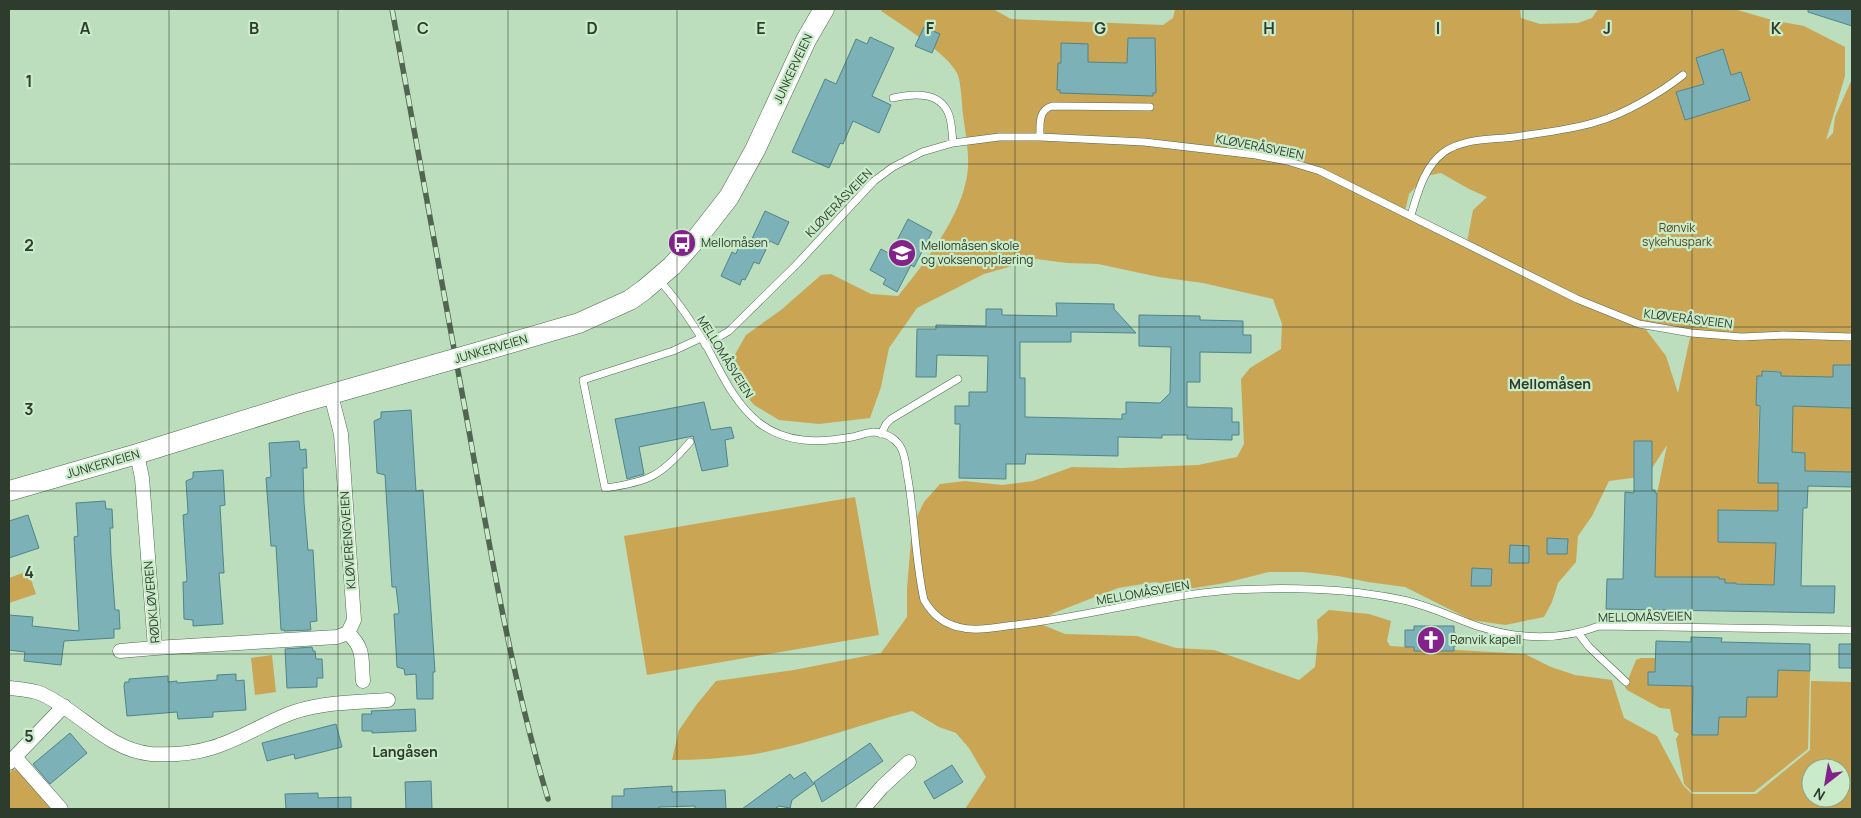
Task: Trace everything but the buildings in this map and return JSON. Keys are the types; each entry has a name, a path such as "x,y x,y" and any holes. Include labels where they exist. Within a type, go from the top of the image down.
{"street":[{"name":"JUNKERVEIEN","path":"9,491 137,454 291,405 579,323 630,300 658,279 697,238 729,197 755,150 806,40 824,9"},
{"name":"KLØVERENGVEIEN","path":"331,395 341,434 354,620 348,633"},
{"name":"RØDKLØVEREN","path":"137,454 142,478 155,648 337,637 348,633"},
{"path":"348,633 357,642 361,650 363,681"},
{"path":"120,652 155,648"},
{"path":"9,688 40,693 64,706 91,728 124,746 149,754 182,754 210,749 244,735 268,721 297,711 334,703 388,700"},
{"path":"61,809 12,760 64,706"},
{"path":"863,809 882,787 909,762"}],"lane":[{"path":"1411,215 1419,189 1428,171 1444,152 1462,143 1496,140 1597,122 1664,90 1683,75"},
{"path":"893,98 914,94 938,100 949,116 953,143"},
{"path":"1040,137 1042,113 1048,107 1150,107"},
{"name":"KLØVERÅSVEIEN","path":"706,345 729,331 796,265 874,181 893,167 922,152 953,143 999,138 1040,137 1144,142 1220,150 1287,161 1320,171 1577,299 1639,324 1691,333 1742,337 1784,335 1852,337"},
{"name":"MELLOMÅSVEIEN","path":"658,279 674,297 706,345 729,389 744,409 760,423 780,435 800,440 817,442 855,437 874,432 890,436 900,446 904,459 924,600 931,611 940,619 959,627 977,629 1030,623 1186,596 1230,590 1282,588 1342,591 1399,599 1430,607 1480,627 1516,636 1579,634 1599,626 1852,630"},
{"path":"690,442 672,461 652,477 637,483 605,488 583,380 673,351 701,338"},
{"path":"881,434 891,419 958,379"},
{"path":"1579,634 1589,647 1626,682"}],"green space":[{"name":"Rønvik sykehuspark","path":"883,9 993,9 1011,19 1163,25 1173,18 1175,9 1520,9 1521,18 1540,24 1578,23 1592,18 1598,9 1734,9 1772,20 1804,26 1845,47 1845,76 1826,140 1833,133 1835,117 1852,79 1852,365 1833,365 1833,390 1780,376 1780,371 1762,371 1762,376 1757,376 1756,405 1759,405 1758,482 1778,481 1778,511 1719,510 1718,542 1776,543 1774,585 1725,583 1725,579 1718,579 1718,577 1649,577 1655,570 1657,494 1667,445 1647,476 1609,481 1592,516 1578,536 1576,562 1558,583 1552,602 1544,617 1505,625 1471,620 1405,587 1303,572 1269,572 1225,583 1188,589 1155,582 1118,588 1054,613 1038,623 1065,634 1137,636 1176,648 1214,650 1299,680 1315,667 1318,638 1317,620 1329,610 1369,614 1391,621 1387,641 1390,646 1525,654 1551,667 1575,675 1612,680 1624,718 1657,736 1683,785 1692,794 1756,794 1810,750 1811,681 1852,682 1852,809 965,809 986,777 969,748 956,733 939,727 912,711 770,751 730,757 672,760 679,730 716,681 794,670 881,653 907,617 907,589 912,527 924,502 940,484 965,481 1002,485 1033,481 1072,467 1121,468 1198,465 1237,457 1244,444 1241,379 1250,368 1281,349 1282,324 1273,299 1203,283 1159,277 1098,264 1036,259 984,274 917,308 889,348 881,387 870,418 819,424 779,420 754,405 744,393 734,356 746,335 781,310 821,275 831,274 871,294 898,296 932,252 960,202 968,161 958,76 952,65 944,57 911,31 881,11","holes":["1441,173 1487,197 1473,210 1467,242 1405,211 1409,194 1426,176","1644,327 1691,333 1678,393 1666,356"]},
{"path":"1832,400 1832,407 1852,408 1852,472 1805,471 1805,453 1792,452 1792,406 1824,407"},
{"path":"855,497 879,635 647,675 624,536"},
{"path":"28,571 36,594 9,603 9,578"},
{"path":"272,655 276,692 255,695 251,658"},
{"path":"1655,658 1655,673 1648,673 1648,685 1693,686 1692,734 1718,735 1719,717 1746,717 1746,698 1724,697 1777,697 1778,670 1810,671 1808,749 1754,792 1692,792 1684,784 1676,739 1679,734 1674,731 1670,709 1660,708 1627,690 1625,687 1636,660"},
{"path":"13,769 20,771 56,809 9,809 9,774"}],"railway":[{"path":"392,9 503,616 535,754 548,799"}],"place":[{"name":"Mellomåsen","path":"682,243"},
{"name":"Mellomåsen skole og voksenopplæring","path":"902,253"},
{"name":"Rønvik kapell","path":"1431,640"}],"district":[{"name":"Mellomåsen","path":"1550,384"},
{"name":"Langåsen","path":"405,752"}]}
